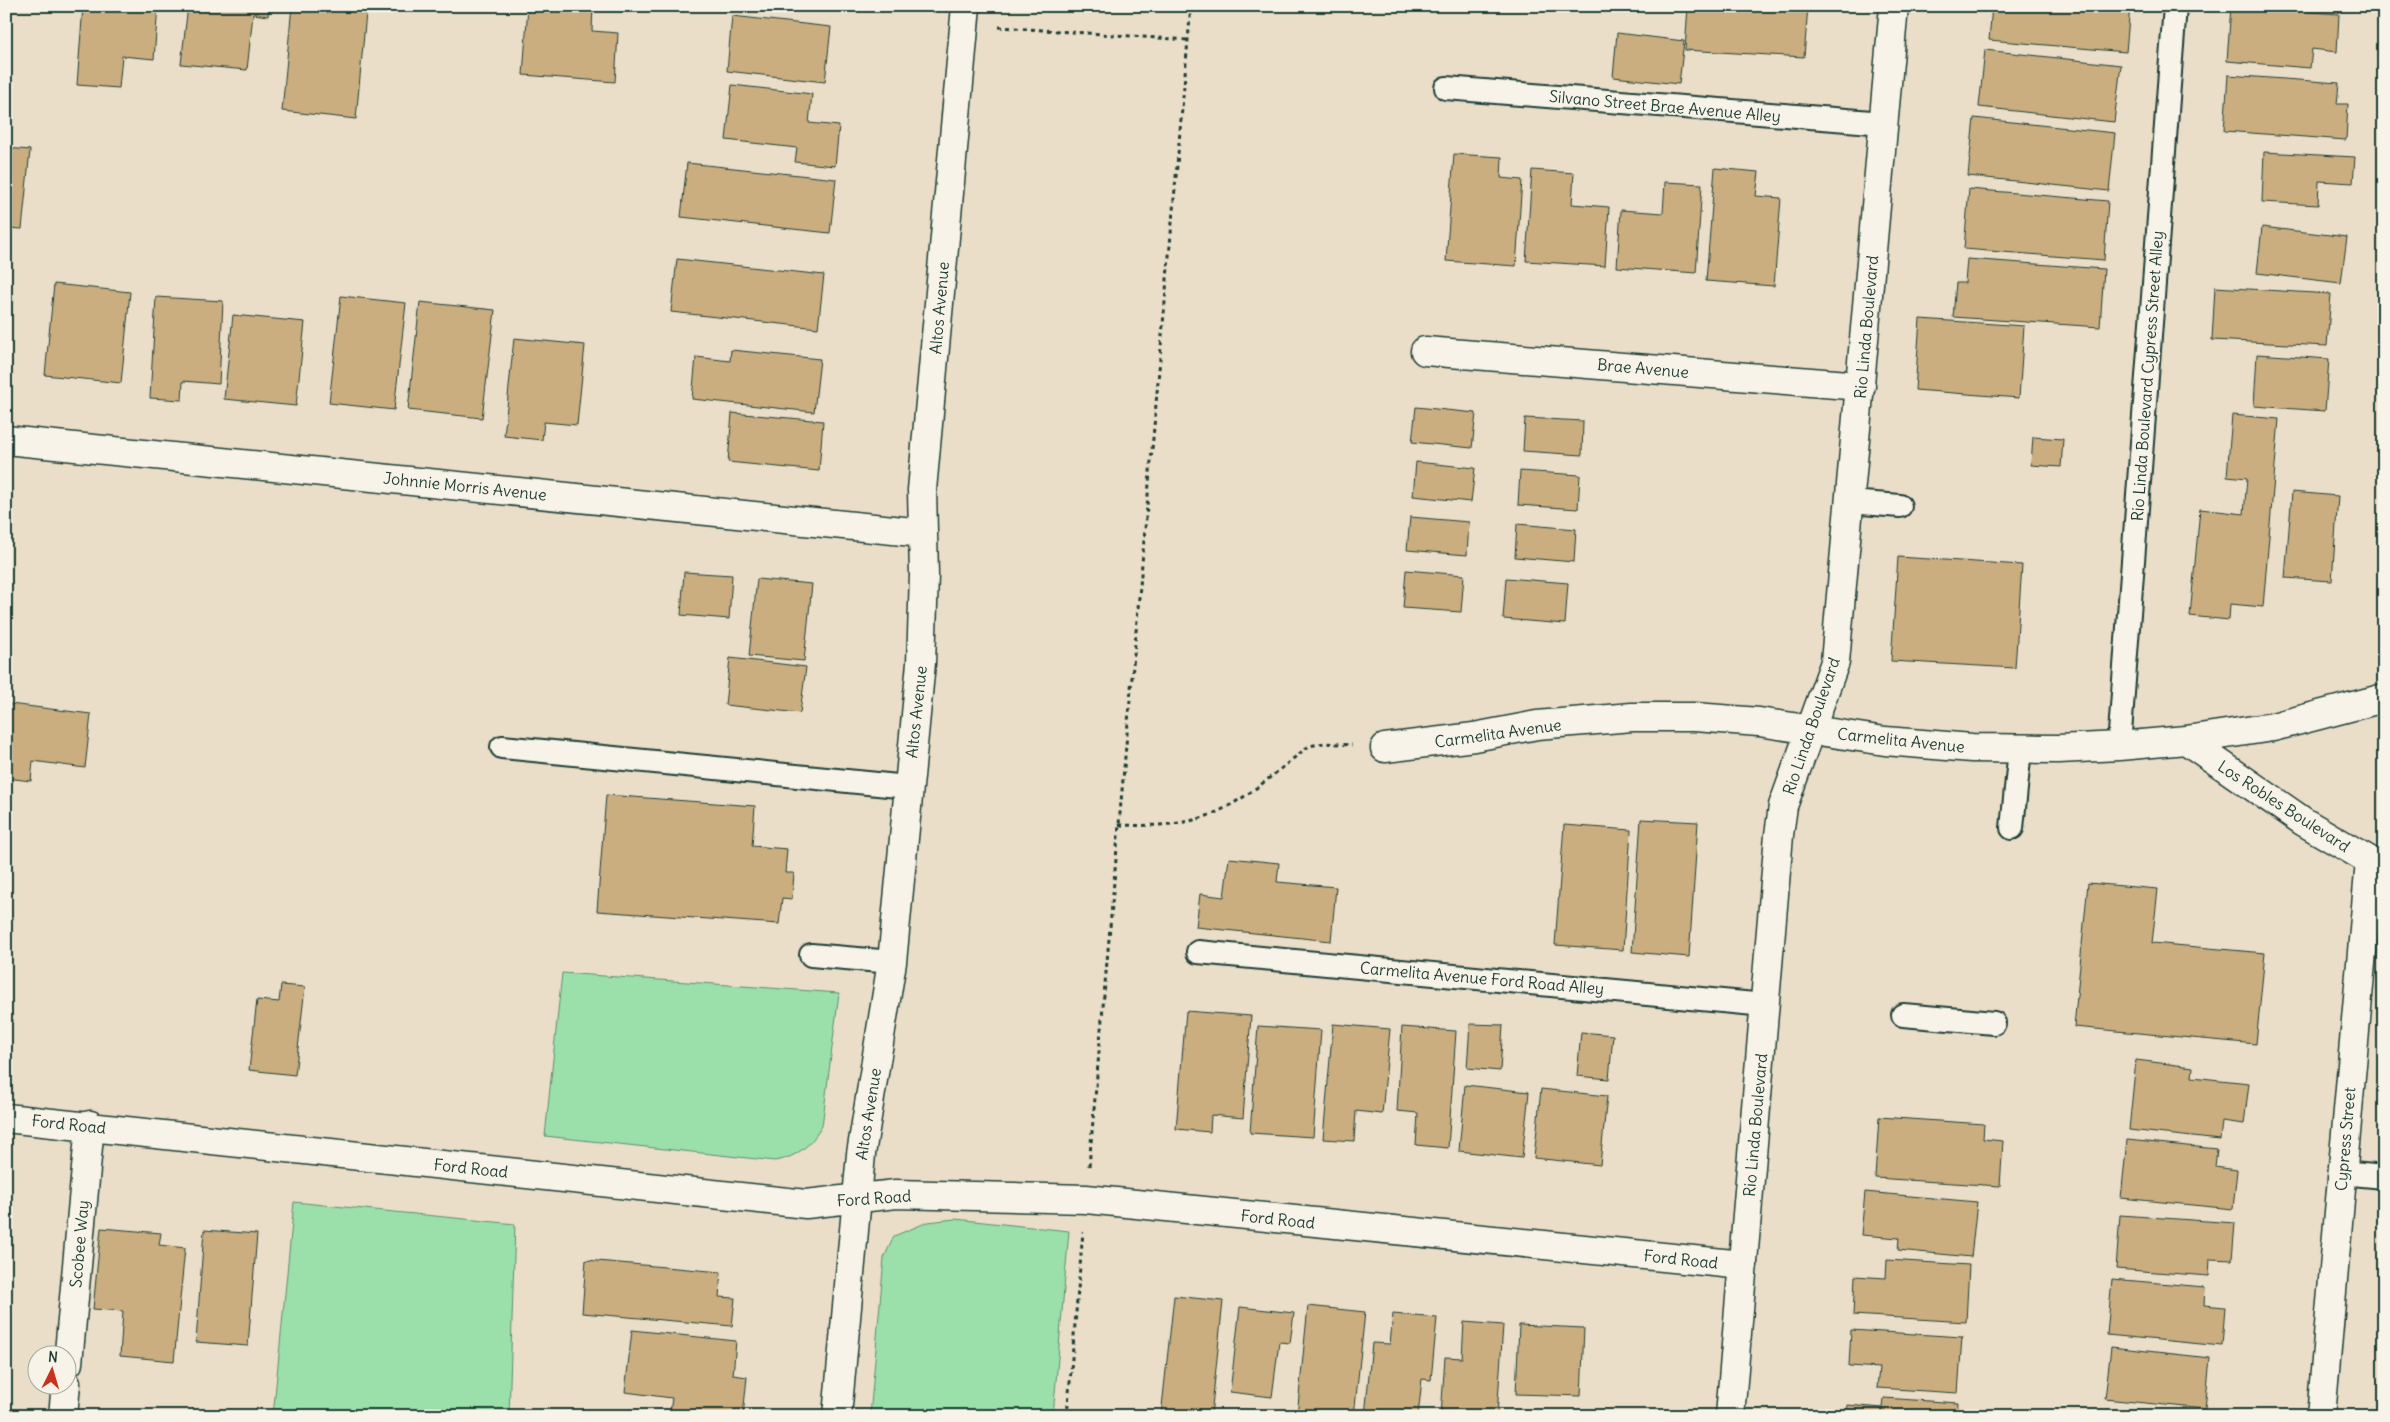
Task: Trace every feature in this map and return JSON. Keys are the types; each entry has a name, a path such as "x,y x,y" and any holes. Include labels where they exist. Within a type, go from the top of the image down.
{"street":[{"name":"Altos Avenue","path":"837,1416 860,1154 892,962 921,662 924,575 922,490 966,6"},
{"name":"Rio Linda Boulevard","path":"1730,1416 1779,835 1783,806 1835,662 1894,6"},
{"name":"Brae Avenue","path":"1425,351 1861,386"},
{"name":"Johnnie Morris Avenue","path":"6,440 923,533"},
{"name":"Carmelita Avenue","path":"1385,748 1474,737 1538,725 1632,717 1696,717 1758,722 1885,740 1972,748 2119,746 2186,740 2273,727 2384,698"},
{"name":"Los Robles Boulevard","path":"2186,740 2304,822 2377,865"},
{"name":"Cypress Street","path":"2321,1416 2342,1173 2377,865"},
{"name":"Ford Road","path":"6,1118 778,1202 806,1204 896,1194 1086,1199 1743,1265"},
{"name":"Scobee Way","path":"70,1344 90,1126"},
{"path":"63,1416 65,1394"}],"lane":[{"name":"Rio Linda Boulevard Cypress Street Alley","path":"2119,746 2175,6"},
{"name":"Silvano Street Brae Avenue Alley","path":"1446,88 1884,123"},
{"path":"1850,502 1900,506"},
{"path":"502,747 908,787"},
{"path":"2012,828 2020,748"},
{"name":"Carmelita Avenue Ford Road Alley","path":"1198,952 1765,1004"},
{"path":"811,955 892,962"},
{"path":"1902,1015 1994,1023"},
{"path":"2342,1173 2384,1177"}],"path":[{"path":"1089,1170 1191,6"},
{"path":"991,26 1188,40"},
{"path":"1119,825 1171,824 1207,816 1230,805 1310,746 1324,743"},
{"path":"1067,1416 1083,1236"}],"green space":[{"path":"562,973 839,993 822,1126 803,1149 790,1157 775,1161 545,1136"},
{"path":"294,1202 515,1224 509,1416 273,1416"},
{"path":"955,1219 1069,1231 1053,1416 870,1416 884,1258 894,1236 928,1222"}],"building":[{"path":"83,6 158,6 154,59 122,56 119,88 77,85"},
{"path":"188,6 269,6 268,16 253,14 247,70 181,64"},
{"path":"292,6 326,6 326,10 366,13 356,119 282,111"},
{"path":"528,6 593,6 592,31 618,33 615,82 523,75"},
{"path":"1688,6 1808,6 1804,57 1685,50"},
{"path":"1992,6 2130,6 2126,52 1989,40"},
{"path":"2231,6 2339,14 2337,52 2312,49 2310,68 2227,61"},
{"path":"732,16 831,27 825,82 727,71"},
{"path":"1617,33 1684,41 1679,84 1613,77"},
{"path":"1985,50 2121,65 2114,122 1979,107"},
{"path":"2228,75 2339,83 2337,104 2348,104 2346,140 2224,131"},
{"path":"732,85 812,94 809,123 839,126 835,166 795,162 797,148 726,140"},
{"path":"1974,118 2115,133 2109,191 1968,176"},
{"path":"6,148 30,150 22,229 6,228"},
{"path":"2264,152 2355,157 2353,183 2319,181 2318,205 2262,202"},
{"path":"1454,154 1502,157 1501,178 1522,180 1516,266 1446,261"},
{"path":"687,163 836,179 830,233 681,217"},
{"path":"1715,168 1759,172 1756,196 1781,198 1774,286 1706,281"},
{"path":"1532,170 1574,173 1572,204 1609,207 1605,266 1526,261"},
{"path":"1665,182 1702,184 1696,273 1617,267 1621,210 1663,213"},
{"path":"1969,189 2108,201 2104,260 1964,249"},
{"path":"2262,227 2347,237 2341,283 2257,273"},
{"path":"677,259 824,275 818,328 671,312"},
{"path":"1967,259 2104,269 2100,327 1953,317 1956,283 1965,283"},
{"path":"54,284 130,292 121,383 45,375"},
{"path":"2215,287 2331,294 2327,346 2212,340"},
{"path":"341,296 406,303 394,410 329,403"},
{"path":"156,297 223,301 219,384 183,381 182,400 150,398"},
{"path":"420,302 495,310 482,418 408,410"},
{"path":"233,315 305,322 296,406 224,399"},
{"path":"1920,319 2024,326 2019,398 1915,390"},
{"path":"514,338 585,345 577,425 544,422 542,440 504,436"},
{"path":"731,350 820,359 814,412 692,399 696,357 730,361"},
{"path":"2257,354 2329,359 2325,411 2254,406"},
{"path":"1416,407 1476,413 1472,448 1412,442"},
{"path":"732,413 823,421 819,471 728,462"},
{"path":"2232,415 2279,419 2263,607 2230,604 2229,620 2190,616 2200,509 2244,514 2247,478 2227,476"},
{"path":"1525,418 1583,421 1582,455 1523,451"},
{"path":"2033,437 2063,439 2061,467 2031,465"},
{"path":"1416,462 1475,468 1471,502 1413,496"},
{"path":"1520,471 1580,475 1578,509 1518,505"},
{"path":"2292,492 2338,496 2332,581 2285,578"},
{"path":"1410,517 1469,522 1467,555 1407,550"},
{"path":"1517,524 1576,529 1574,562 1515,557"},
{"path":"1898,557 2022,565 2015,668 1891,661"},
{"path":"1406,570 1464,575 1461,612 1403,608"},
{"path":"684,572 732,575 729,619 681,615"},
{"path":"1506,578 1568,583 1565,624 1503,619"},
{"path":"757,579 812,584 804,661 749,656"},
{"path":"730,658 806,667 800,713 725,705"},
{"path":"10,704 91,714 85,768 33,761 31,781 6,778 6,733"},
{"path":"606,795 755,806 752,846 787,849 785,873 794,873 792,899 782,898 779,924 597,911"},
{"path":"1641,819 1698,822 1689,957 1632,952"},
{"path":"1564,825 1631,830 1623,950 1555,945"},
{"path":"1229,858 1279,863 1277,882 1336,887 1331,941 1196,927 1200,894 1224,897"},
{"path":"2088,883 2158,889 2152,943 2265,953 2256,1044 2074,1027"},
{"path":"281,985 305,987 295,1075 249,1070 257,1000 279,1002"},
{"path":"1186,1011 1251,1016 1243,1118 1211,1115 1210,1132 1176,1129"},
{"path":"1333,1024 1390,1029 1382,1114 1356,1111 1354,1141 1323,1139"},
{"path":"1470,1024 1503,1025 1500,1071 1467,1068"},
{"path":"1258,1026 1321,1030 1313,1137 1250,1133"},
{"path":"1402,1027 1456,1031 1448,1148 1416,1145 1418,1113 1397,1111"},
{"path":"1581,1032 1613,1035 1609,1079 1577,1076"},
{"path":"2136,1060 2193,1067 2192,1077 2249,1083 2244,1124 2222,1121 2220,1140 2129,1130"},
{"path":"1465,1085 1529,1092 1522,1158 1459,1151"},
{"path":"1541,1089 1607,1096 1600,1165 1534,1158"},
{"path":"1879,1117 1984,1124 1983,1139 2003,1141 2000,1186 1875,1178"},
{"path":"2127,1140 2217,1149 2215,1167 2237,1170 2233,1209 2121,1198"},
{"path":"1865,1192 1977,1202 1971,1257 1898,1250 1899,1238 1861,1235"},
{"path":"2120,1215 2235,1223 2232,1260 2210,1259 2209,1276 2116,1269"},
{"path":"101,1228 161,1233 159,1245 185,1248 174,1361 120,1356 123,1311 93,1309"},
{"path":"204,1230 257,1234 248,1346 196,1342"},
{"path":"586,1260 721,1272 719,1297 735,1298 732,1326 582,1313"},
{"path":"1887,1260 1969,1265 1966,1322 1853,1315 1855,1276 1886,1278"},
{"path":"2112,1279 2205,1287 2204,1305 2225,1307 2222,1346 2107,1335"},
{"path":"1174,1296 1223,1301 1211,1416 1161,1416"},
{"path":"1308,1306 1365,1312 1354,1416 1297,1416"},
{"path":"1240,1307 1294,1313 1290,1343 1279,1342 1272,1397 1230,1392"},
{"path":"1393,1314 1437,1318 1431,1380 1422,1379 1418,1416 1365,1416 1372,1343 1390,1344"},
{"path":"1464,1322 1503,1325 1497,1416 1441,1416 1445,1357 1462,1358"},
{"path":"1519,1325 1584,1328 1581,1396 1516,1394"},
{"path":"632,1330 736,1341 733,1375 747,1377 743,1416 710,1416 670,1412 672,1398 625,1392"},
{"path":"1851,1330 1962,1337 1958,1393 1877,1388 1879,1368 1849,1366"},
{"path":"2111,1347 2210,1358 2205,1409 2105,1399"},
{"path":"1884,1398 1958,1403 1957,1416 1846,1416 1847,1405 1883,1408"}]}
